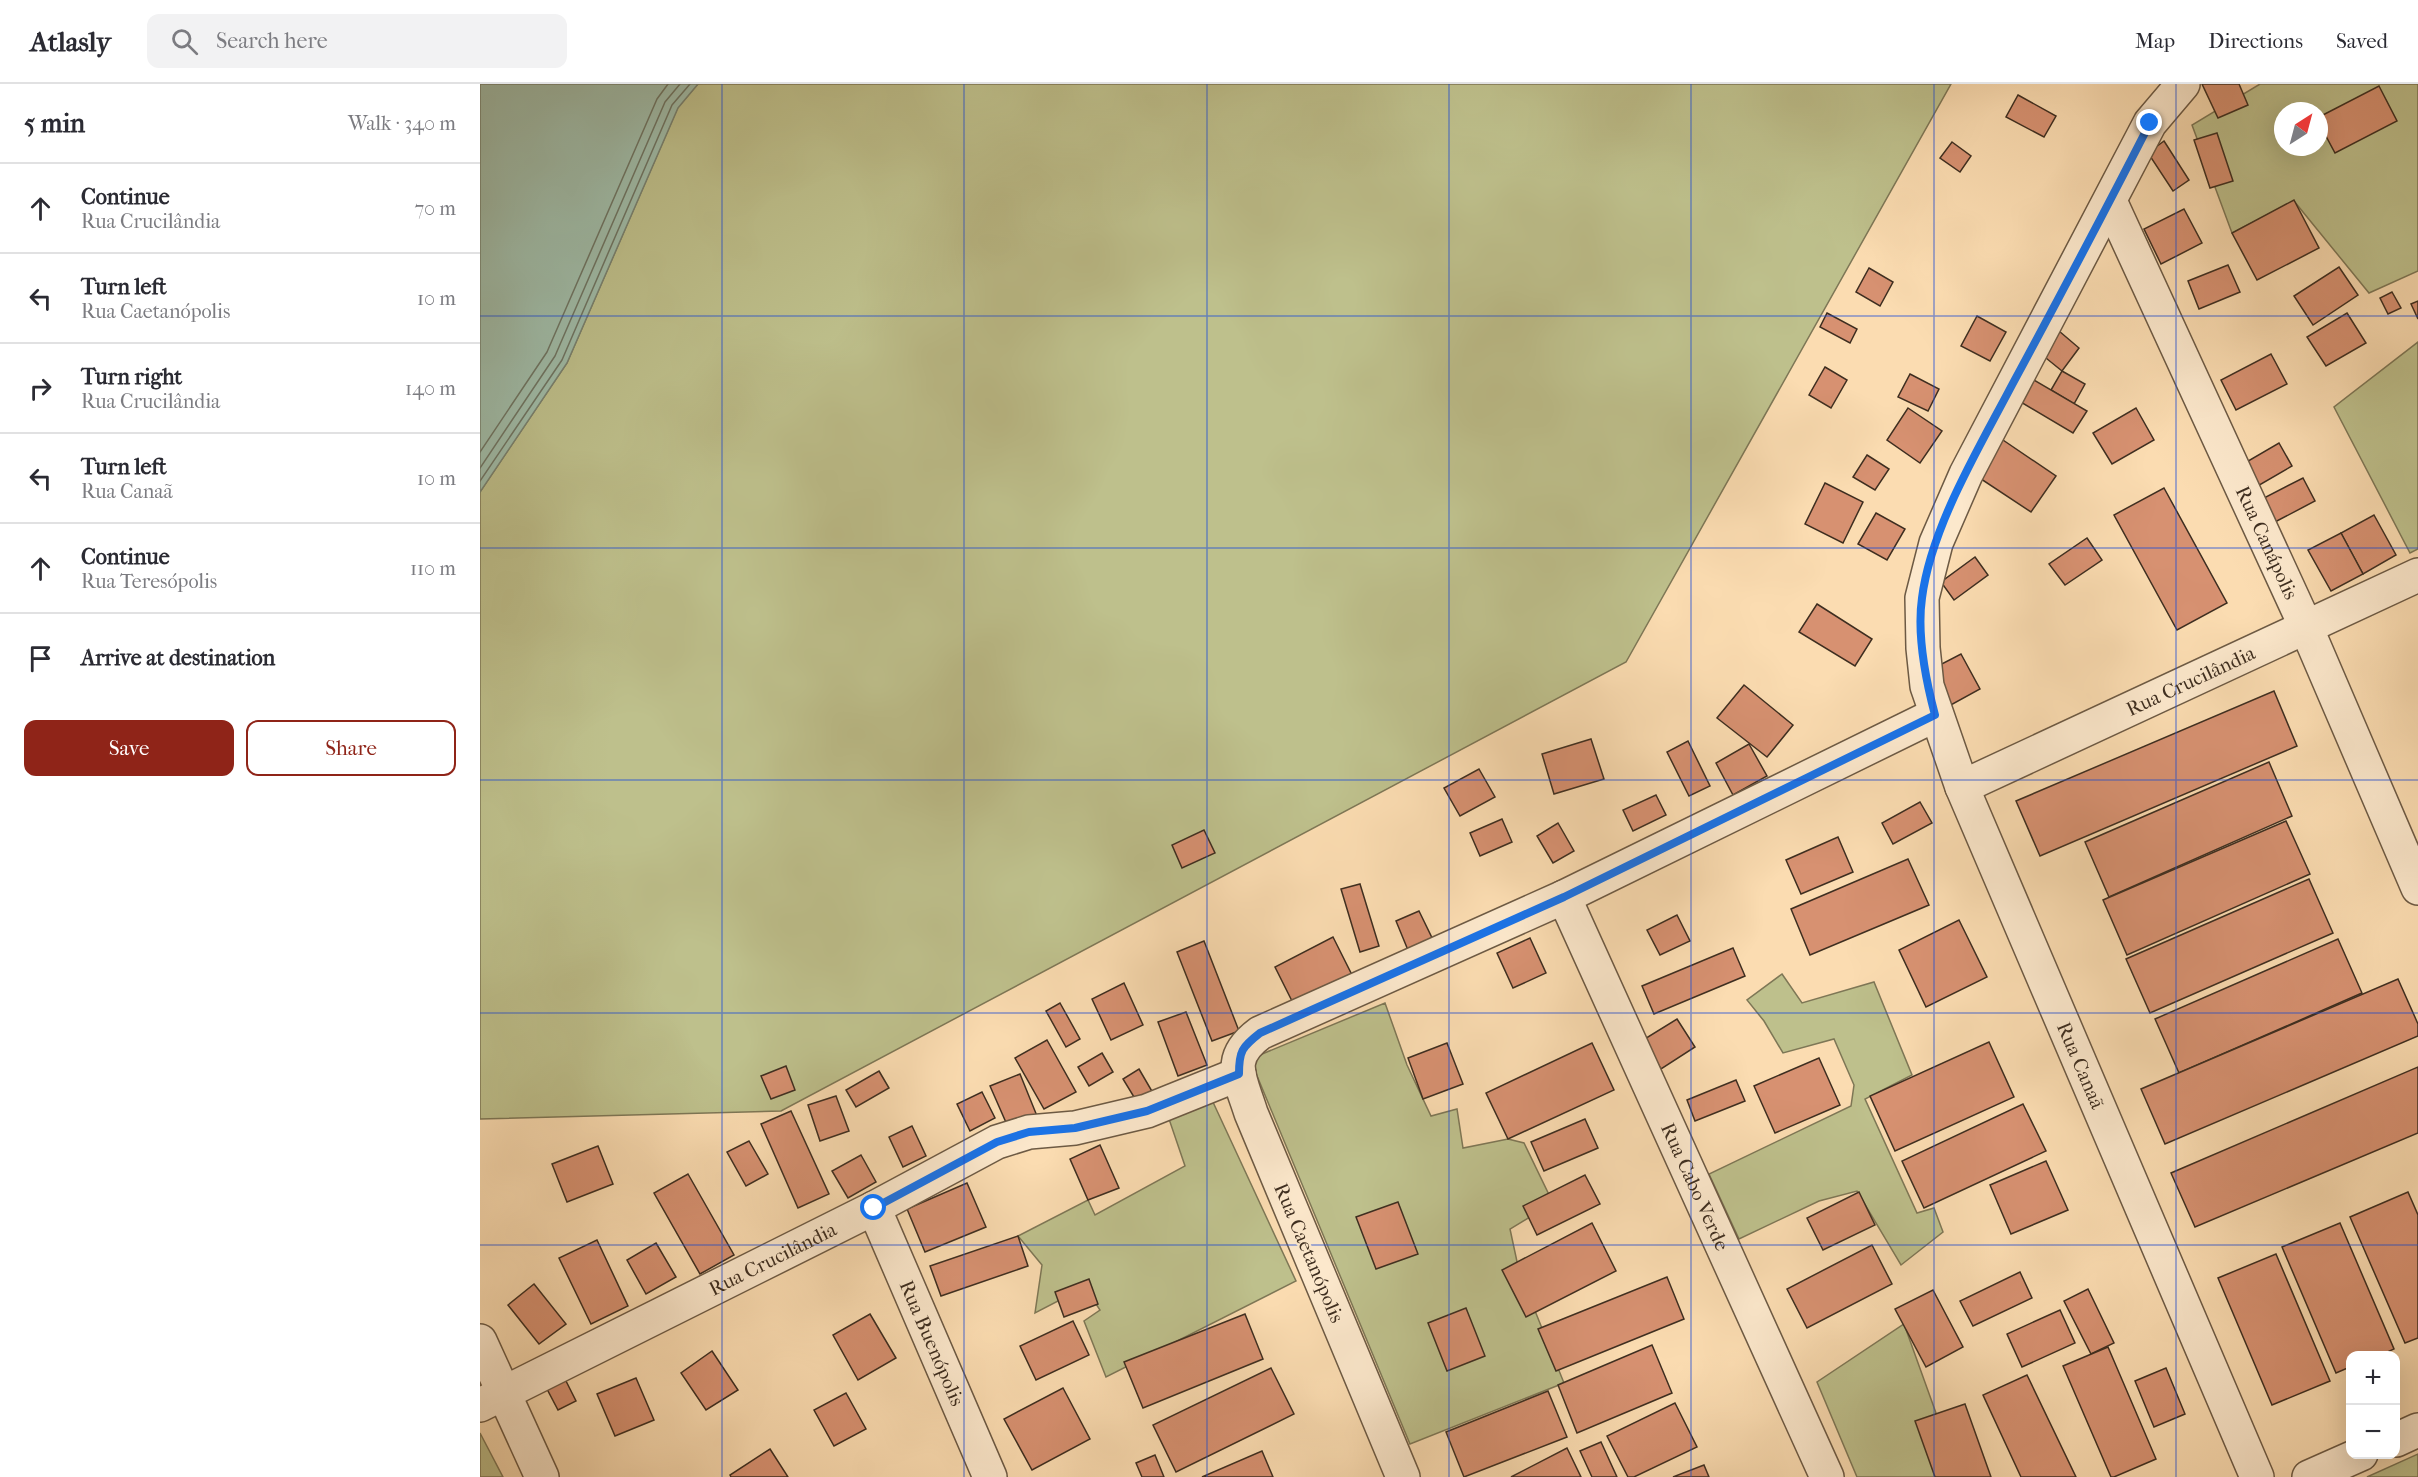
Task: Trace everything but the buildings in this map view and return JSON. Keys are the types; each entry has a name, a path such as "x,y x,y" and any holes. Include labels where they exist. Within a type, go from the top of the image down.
{"street":[{"name":"Rua Canaã","path":"2183,84 2150,123 1966,474 1936,543 1922,598 1923,648 1927,686 1935,715 1962,787 2257,1477"},
{"name":"Rua Canápolis","path":"2110,201 2306,627 2418,888"},
{"name":"Rua Crucilândia","path":"1962,787 2418,575"},
{"path":"1564,897 1935,715"},
{"name":"Rua Caetanópolis","path":"1403,1477 1251,1113 1239,1074 1239,1056 1246,1044 1260,1033 1564,897"},
{"name":"Rua Cabo Verde","path":"1564,897 1827,1477"},
{"name":"Rua Crucilândia","path":"492,1399 874,1208 997,1142 1029,1132 1075,1128 1147,1111 1239,1074"},
{"name":"Rua Buenópolis","path":"874,1208 990,1477"},
{"path":"480,1341 492,1399 542,1477"},
{"path":"2400,1438 2418,1430"},
{"path":"2308,1477 2351,1459"}],"green space":[{"path":"698,84 1951,84 1626,662 781,1111 480,1119 480,492 567,363 678,107"},
{"path":"2260,84 2418,84 2418,271 2369,293 2294,201 2232,233 2192,125"},
{"path":"2418,342 2418,549 2410,553 2334,407"},
{"path":"1782,974 1802,1003 1874,982 1912,1075 1865,1099 1917,1213 1934,1208 1943,1232 1901,1265 1857,1191 1819,1201 1739,1239 1709,1174 1851,1106 1854,1085 1834,1039 1783,1053 1764,1021 1747,1000"},
{"path":"1385,1003 1407,1065 1431,1116 1457,1109 1463,1148 1508,1139 1524,1143 1553,1203 1510,1229 1519,1271 1564,1383 1410,1444 1250,1059"},
{"path":"1212,1100 1296,1281 1106,1377 1084,1321 1100,1310 1085,1287 1035,1313 1042,1265 1018,1236 1088,1200 1095,1215 1185,1166 1169,1119"},
{"path":"1904,1324 1959,1477 1857,1477 1817,1382"},
{"path":"480,1433 503,1477 480,1477"},
{"path":"2418,1454 2418,1477 2367,1477"}],"water":[{"path":"480,84 698,84 678,108 567,363 480,492"}],"route":[{"path":"874,1208 997,1142 1029,1132 1075,1128 1147,1111 1239,1074 1239,1056 1246,1044 1260,1033 1564,897 1935,715 1927,686 1923,648 1922,598 1936,543 1966,474 2150,123"}]}
